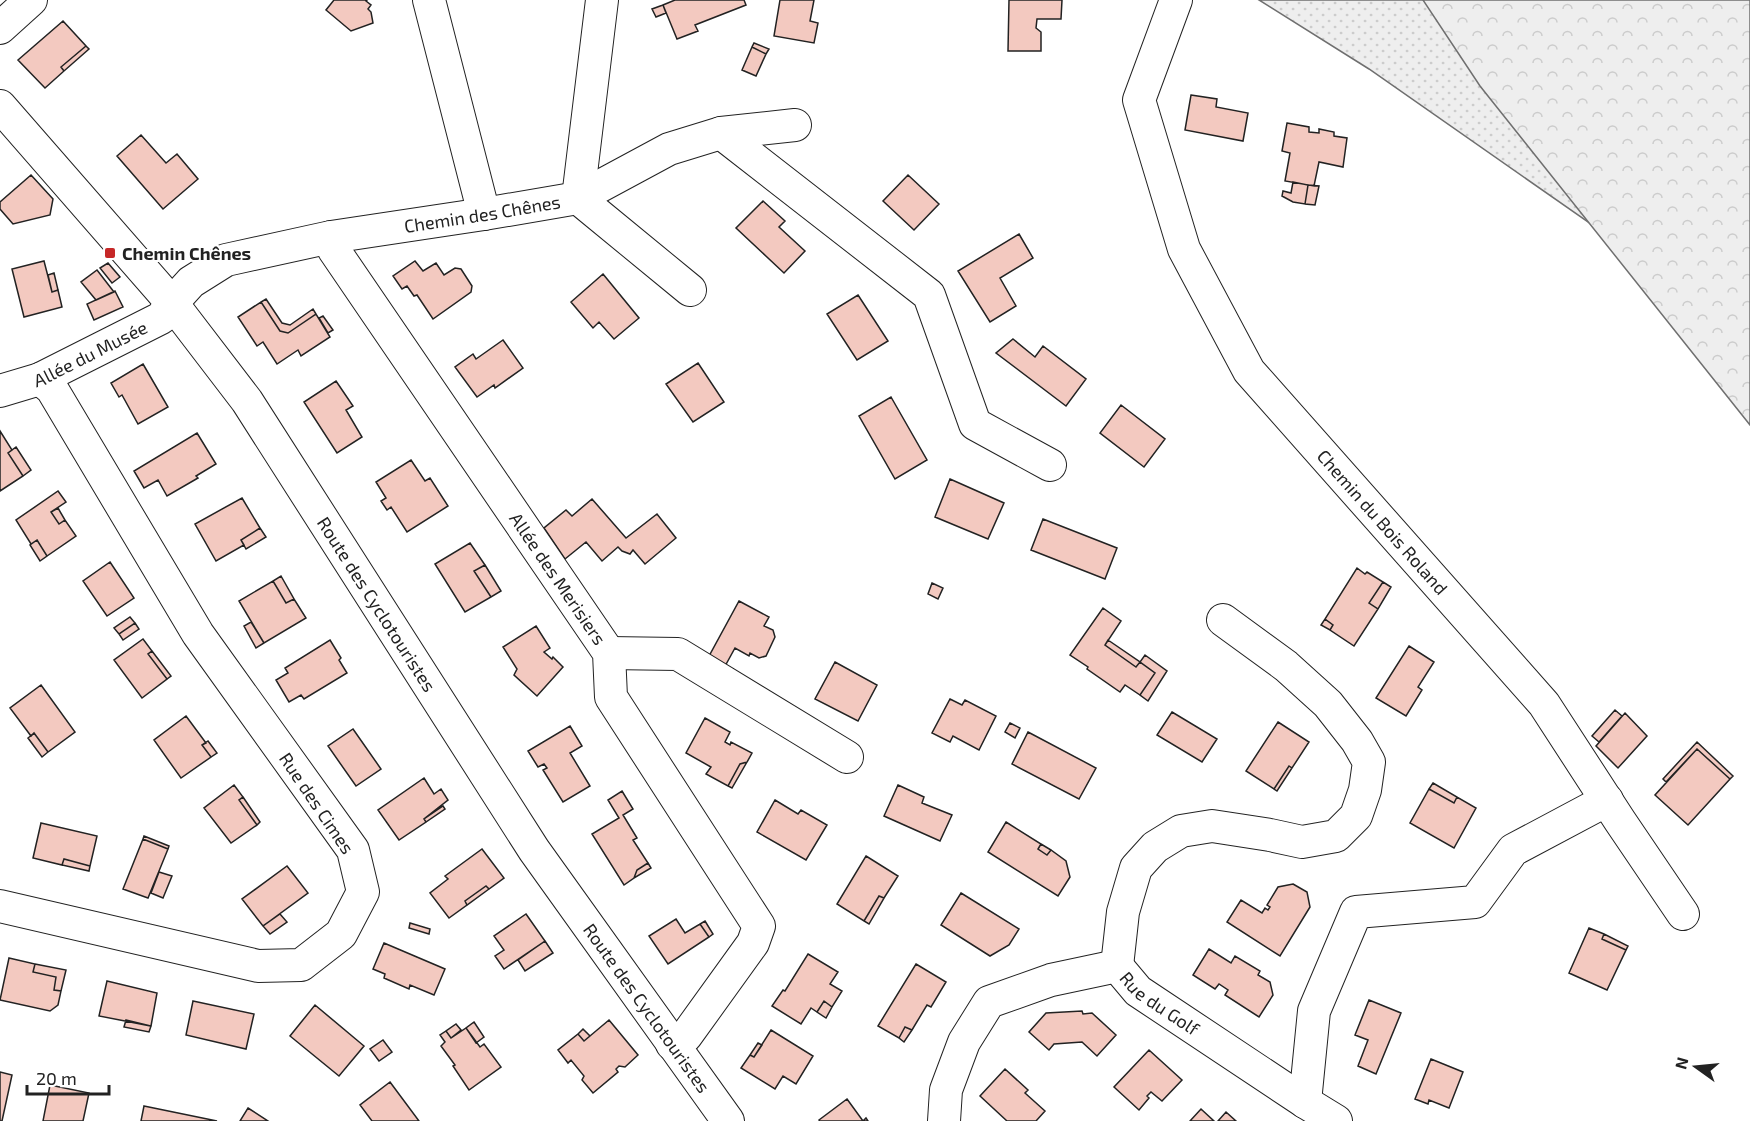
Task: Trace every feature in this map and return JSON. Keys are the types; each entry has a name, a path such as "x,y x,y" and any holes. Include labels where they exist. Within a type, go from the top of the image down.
{"street":[{"path":"0,28 31,0"},
{"path":"429,0 484,214"},
{"path":"602,0 578,198 690,290"},
{"name":"Chemin du Bois Roland","path":"1168,4 1139,100 1184,249 1249,370 1544,704 1683,914"},
{"name":"Route des Cyclotouristes","path":"0,106 172,303 247,401 534,850 728,1121"},
{"name":"Chemin des Chênes","path":"172,303 191,282 226,260 331,237 578,198 669,149 721,133 795,125"},
{"path":"721,133 929,296 975,424 1050,465"},
{"name":"Allée des Merisiers","path":"331,237 334,250 609,653 611,697 759,926 753,943 686,1036 672,1044"},
{"name":"Allée du Musée","path":"0,391 40,379 161,318 172,303"},
{"name":"Rue des Cimes","path":"0,906 258,966 301,965 341,934 363,892 353,850 198,634 52,389 40,379"},
{"path":"1117,966 1123,912 1136,868 1155,847 1181,831 1212,826 1302,842 1336,836 1356,816 1365,790 1369,762 1357,741 1328,704 1286,666 1223,620"},
{"path":"609,653 678,654 847,757"},
{"path":"1305,1102 1314,1011 1356,912 1475,902 1513,850 1607,800"},
{"name":"Rue du Golf","path":"944,1121 946,1090 964,1042 990,1002 1051,980 1117,966 1138,991 1336,1121"}],"green space":[{"path":"1259,0 1750,0 1750,335 1369,69"},
{"path":"1423,0 1750,0 1750,425 1480,86"}],"building":[{"path":"334,0 367,0 371,5 368,9 371,12 373,23 351,31 326,10"},
{"path":"675,0 744,0 746,5 695,25 698,31 677,39 663,5"},
{"path":"780,0 814,0 810,21 818,23 814,43 774,36"},
{"path":"1009,0 1062,0 1061,19 1037,19 1036,28 1041,32 1041,51 1008,51"},
{"path":"663,5 666,13 656,17 652,9"},
{"path":"63,21 86,46 61,67 64,71 45,88 18,60"},
{"path":"754,43 769,49 766,54 752,47"},
{"path":"86,46 89,49 64,71 61,67"},
{"path":"752,47 766,54 756,76 742,70"},
{"path":"1191,95 1217,99 1216,107 1248,113 1243,141 1185,130"},
{"path":"1287,123 1309,127 1309,132 1319,133 1319,129 1334,132 1334,136 1347,138 1343,167 1319,162 1314,186 1285,181 1290,153 1282,151"},
{"path":"141,135 166,163 177,154 198,179 163,209 117,156"},
{"path":"31,175 53,199 50,215 13,224 0,209 0,202"},
{"path":"908,175 939,204 914,230 883,201"},
{"path":"1293,182 1308,185 1305,204 1293,202 1282,196 1283,191 1291,193"},
{"path":"1308,185 1319,186 1315,205 1305,204"},
{"path":"763,201 785,221 779,227 805,251 784,273 736,228"},
{"path":"1019,234 1033,258 1000,278 1016,306 990,322 958,271"},
{"path":"44,261 52,292 58,290 62,307 24,317 12,269"},
{"path":"415,261 423,271 436,263 444,275 455,268 461,269 472,286 471,292 433,319 417,295 414,296 407,286 402,289 393,276"},
{"path":"108,263 120,277 112,283 100,268"},
{"path":"97,270 114,292 96,300 81,282"},
{"path":"54,273 58,290 52,292 48,275"},
{"path":"603,274 639,318 614,339 599,322 593,328 571,302"},
{"path":"115,291 123,307 94,320 87,304"},
{"path":"858,295 888,341 857,360 827,314"},
{"path":"266,299 282,323 290,325 313,309 316,314 288,333 280,331 261,302"},
{"path":"261,302 280,331 288,333 316,314 330,337 301,356 298,350 277,364 263,342 257,346 238,317"},
{"path":"323,316 333,330 328,333 319,318"},
{"path":"1013,339 1035,357 1043,346 1086,379 1066,406 996,353"},
{"path":"503,340 523,368 495,388 494,385 477,397 455,367 473,354 476,359"},
{"path":"698,363 724,402 693,422 666,384"},
{"path":"143,364 168,407 138,424 122,395 119,397 111,383"},
{"path":"336,381 353,406 346,410 362,437 337,453 304,402"},
{"path":"891,397 927,460 895,479 859,416"},
{"path":"1121,405 1165,439 1144,467 1100,433"},
{"path":"0,431 12,450 8,453 23,476 0,491"},
{"path":"197,433 216,464 196,476 198,478 167,496 158,480 144,488 134,471"},
{"path":"16,447 31,470 23,476 8,453"},
{"path":"411,460 425,481 430,478 448,506 407,532 391,507 387,510 381,501 386,498 376,482"},
{"path":"950,479 1004,503 988,539 935,517"},
{"path":"58,491 66,502 51,512 59,524 65,520 76,536 47,556 37,540 31,544 16,520"},
{"path":"242,498 260,528 241,540 244,545 216,561 195,524"},
{"path":"592,499 626,538 657,514 676,538 645,564 633,550 630,554 618,547 602,561 586,542 565,559 544,528 566,510 572,516"},
{"path":"58,508 65,520 59,524 51,512"},
{"path":"1043,519 1117,548 1105,579 1031,550"},
{"path":"260,528 266,537 246,549 241,540"},
{"path":"37,540 47,556 40,561 30,545"},
{"path":"470,543 485,565 474,571 491,597 465,612 435,564"},
{"path":"110,562 134,598 107,616 83,581"},
{"path":"485,565 501,591 491,597 474,571"},
{"path":"1357,568 1383,582 1369,603 1378,609 1354,646 1330,630 1333,625 1325,619"},
{"path":"281,576 294,599 286,603 273,581"},
{"path":"273,581 286,603 294,599 306,618 264,643 239,601"},
{"path":"1383,582 1391,587 1378,609 1369,603"},
{"path":"932,583 943,588 938,599 928,594"},
{"path":"739,601 769,617 764,626 773,630 775,637 766,656 759,658 750,653 749,656 735,648 724,668 708,658"},
{"path":"1103,608 1121,621 1105,645 1136,667 1140,662 1155,673 1140,695 1125,685 1120,692 1070,655"},
{"path":"130,617 135,623 119,634 114,628"},
{"path":"1325,619 1333,625 1330,630 1321,625"},
{"path":"251,622 264,643 256,648 244,626"},
{"path":"135,623 139,629 123,640 119,634"},
{"path":"536,626 550,648 544,652 563,667 537,696 514,675 517,669 503,647"},
{"path":"143,639 152,651 148,654 167,679 142,698 114,660"},
{"path":"330,640 347,673 304,699 301,695 289,702 276,680 288,673 285,668"},
{"path":"1108,640 1140,662 1136,667 1105,645"},
{"path":"1409,646 1434,662 1418,687 1422,690 1406,716 1376,698"},
{"path":"152,651 171,676 167,679 148,654"},
{"path":"1145,655 1167,671 1148,701 1140,695 1155,673 1140,662"},
{"path":"835,662 877,685 858,721 815,699"},
{"path":"41,685 75,732 48,752 34,733 31,736 10,708"},
{"path":"950,699 962,705 965,700 996,716 979,750 953,736 950,742 932,733"},
{"path":"1615,710 1622,716 1599,742 1592,736"},
{"path":"1172,712 1217,739 1202,762 1157,735"},
{"path":"1625,713 1647,736 1618,768 1596,746"},
{"path":"186,716 206,743 202,745 211,757 181,778 154,740"},
{"path":"705,718 730,732 725,742 730,745 731,742 752,753 747,762 740,764 728,786 706,774 711,767 686,753"},
{"path":"1278,722 1309,742 1292,768 1289,766 1274,789 1246,771"},
{"path":"1010,723 1020,728 1015,738 1005,732"},
{"path":"570,726 582,746 570,753 590,786 563,802 543,770 547,768 544,764 538,767 528,751"},
{"path":"353,729 381,769 356,786 328,746"},
{"path":"1028,732 1096,768 1079,799 1012,764"},
{"path":"34,733 48,752 42,757 28,738"},
{"path":"208,741 217,753 211,757 202,745"},
{"path":"1697,742 1733,776 1730,779 1697,749 1666,782 1663,779"},
{"path":"1697,749 1730,779 1688,825 1655,795"},
{"path":"747,762 732,788 728,786 740,764"},
{"path":"1289,766 1292,768 1277,791 1274,789"},
{"path":"424,778 434,794 441,789 448,800 424,819 426,822 399,840 378,810"},
{"path":"1433,783 1457,797 1454,803 1429,789"},
{"path":"234,785 243,797 239,800 257,825 231,843 204,808"},
{"path":"898,785 924,797 922,803 952,815 940,841 884,816"},
{"path":"1429,789 1454,803 1457,797 1476,808 1454,848 1410,823"},
{"path":"622,791 633,809 623,815 637,838 633,840 648,863 637,870 634,878 624,885 592,834 619,818 608,800"},
{"path":"243,797 260,822 257,825 239,800"},
{"path":"775,800 798,814 801,810 827,825 806,860 757,832"},
{"path":"443,806 445,809 426,822 424,819"},
{"path":"1006,822 1041,844 1038,849 1047,855 1051,850 1066,861 1070,877 1058,896 988,852"},
{"path":"41,823 97,836 90,866 64,859 62,865 33,858"},
{"path":"144,836 169,846 168,849 143,839"},
{"path":"143,839 168,849 148,898 123,889"},
{"path":"1041,844 1051,850 1047,855 1038,849"},
{"path":"482,849 504,878 489,889 486,886 465,901 467,905 449,918 430,893 448,879 445,876"},
{"path":"866,856 898,876 884,898 879,896 864,921 837,904"},
{"path":"64,859 90,866 89,871 62,865"},
{"path":"648,863 651,868 634,878 637,870"},
{"path":"287,866 308,893 263,926 242,899"},
{"path":"159,872 172,876 163,898 151,893"},
{"path":"1293,884 1307,892 1310,907 1280,956 1227,922 1241,900 1262,913 1265,908 1268,910 1270,907 1267,905 1278,887"},
{"path":"486,886 489,889 467,905 465,901"},
{"path":"961,893 1019,929 1009,945 990,956 941,925"},
{"path":"879,896 884,898 869,924 864,921"},
{"path":"280,914 287,922 270,934 263,926"},
{"path":"526,914 545,941 504,969 495,956 504,950 494,936"},
{"path":"676,919 685,933 700,924 709,937 668,964 649,936"},
{"path":"705,921 713,934 709,937 700,924"},
{"path":"410,923 430,929 429,934 409,928"},
{"path":"1589,928 1604,934 1602,939 1626,950 1607,990 1569,973"},
{"path":"1604,934 1628,946 1626,950 1602,939"},
{"path":"545,941 553,953 525,971 518,960"},
{"path":"384,943 445,969 434,995 410,985 409,989 384,978 385,974 373,969"},
{"path":"1209,949 1231,963 1235,956 1260,971 1258,975 1270,982 1273,995 1259,1017 1225,995 1228,990 1219,984 1215,989 1193,975"},
{"path":"808,954 838,972 830,984 842,991 832,1007 824,1001 817,1012 811,1008 801,1024 772,1006 783,990 785,991"},
{"path":"9,958 35,964 33,972 56,977 54,990 61,991 58,1005 50,1011 0,1000"},
{"path":"35,964 66,970 61,991 54,990 56,977 33,972"},
{"path":"916,964 946,982 931,1007 927,1005 912,1030 905,1027 899,1038 878,1026"},
{"path":"107,981 157,993 151,1026 99,1016"},
{"path":"1369,1000 1401,1013 1376,1074 1358,1066 1368,1040 1355,1035"},
{"path":"193,1001 254,1014 246,1049 186,1035"},
{"path":"824,1001 832,1007 826,1018 817,1012"},
{"path":"315,1005 364,1046 339,1076 290,1036"},
{"path":"1082,1011 1083,1014 1092,1013 1116,1035 1097,1056 1082,1042 1054,1044 1049,1050 1029,1032 1046,1013"},
{"path":"126,1020 151,1026 149,1032 124,1027"},
{"path":"609,1020 638,1055 625,1067 619,1066 616,1069 618,1072 593,1093 582,1080 584,1076 571,1060 568,1063 558,1050 578,1034 584,1041"},
{"path":"474,1022 484,1037 476,1043 466,1028"},
{"path":"456,1024 461,1030 451,1038 446,1031"},
{"path":"905,1027 912,1030 904,1042 899,1038"},
{"path":"466,1028 480,1047 484,1044 501,1067 469,1090 441,1046 445,1042 440,1035 446,1031 451,1038"},
{"path":"583,1029 590,1036 584,1041 578,1034"},
{"path":"771,1030 813,1056 796,1084 783,1076 775,1089 741,1068 750,1055 754,1057"},
{"path":"383,1040 392,1052 379,1061 370,1049"},
{"path":"758,1043 762,1045 754,1057 750,1055"},
{"path":"1149,1050 1182,1080 1162,1101 1151,1092 1139,1110 1114,1087"},
{"path":"1431,1059 1463,1072 1449,1108 1429,1100 1428,1104 1415,1099"},
{"path":"1005,1069 1028,1090 1025,1093 1045,1111 1036,1121 1007,1121 980,1096"},
{"path":"0,1072 12,1075 2,1121 0,1121"},
{"path":"390,1082 419,1121 372,1121 360,1105"},
{"path":"50,1085 89,1093 83,1121 43,1121"},
{"path":"847,1099 863,1121 819,1120"},
{"path":"144,1106 217,1121 141,1121"},
{"path":"248,1108 268,1121 240,1121"},
{"path":"1201,1109 1214,1121 1190,1121"},
{"path":"1226,1112 1236,1121 1218,1121"}],"place":[{"name":"Chemin Chênes","path":"110,253"}]}
